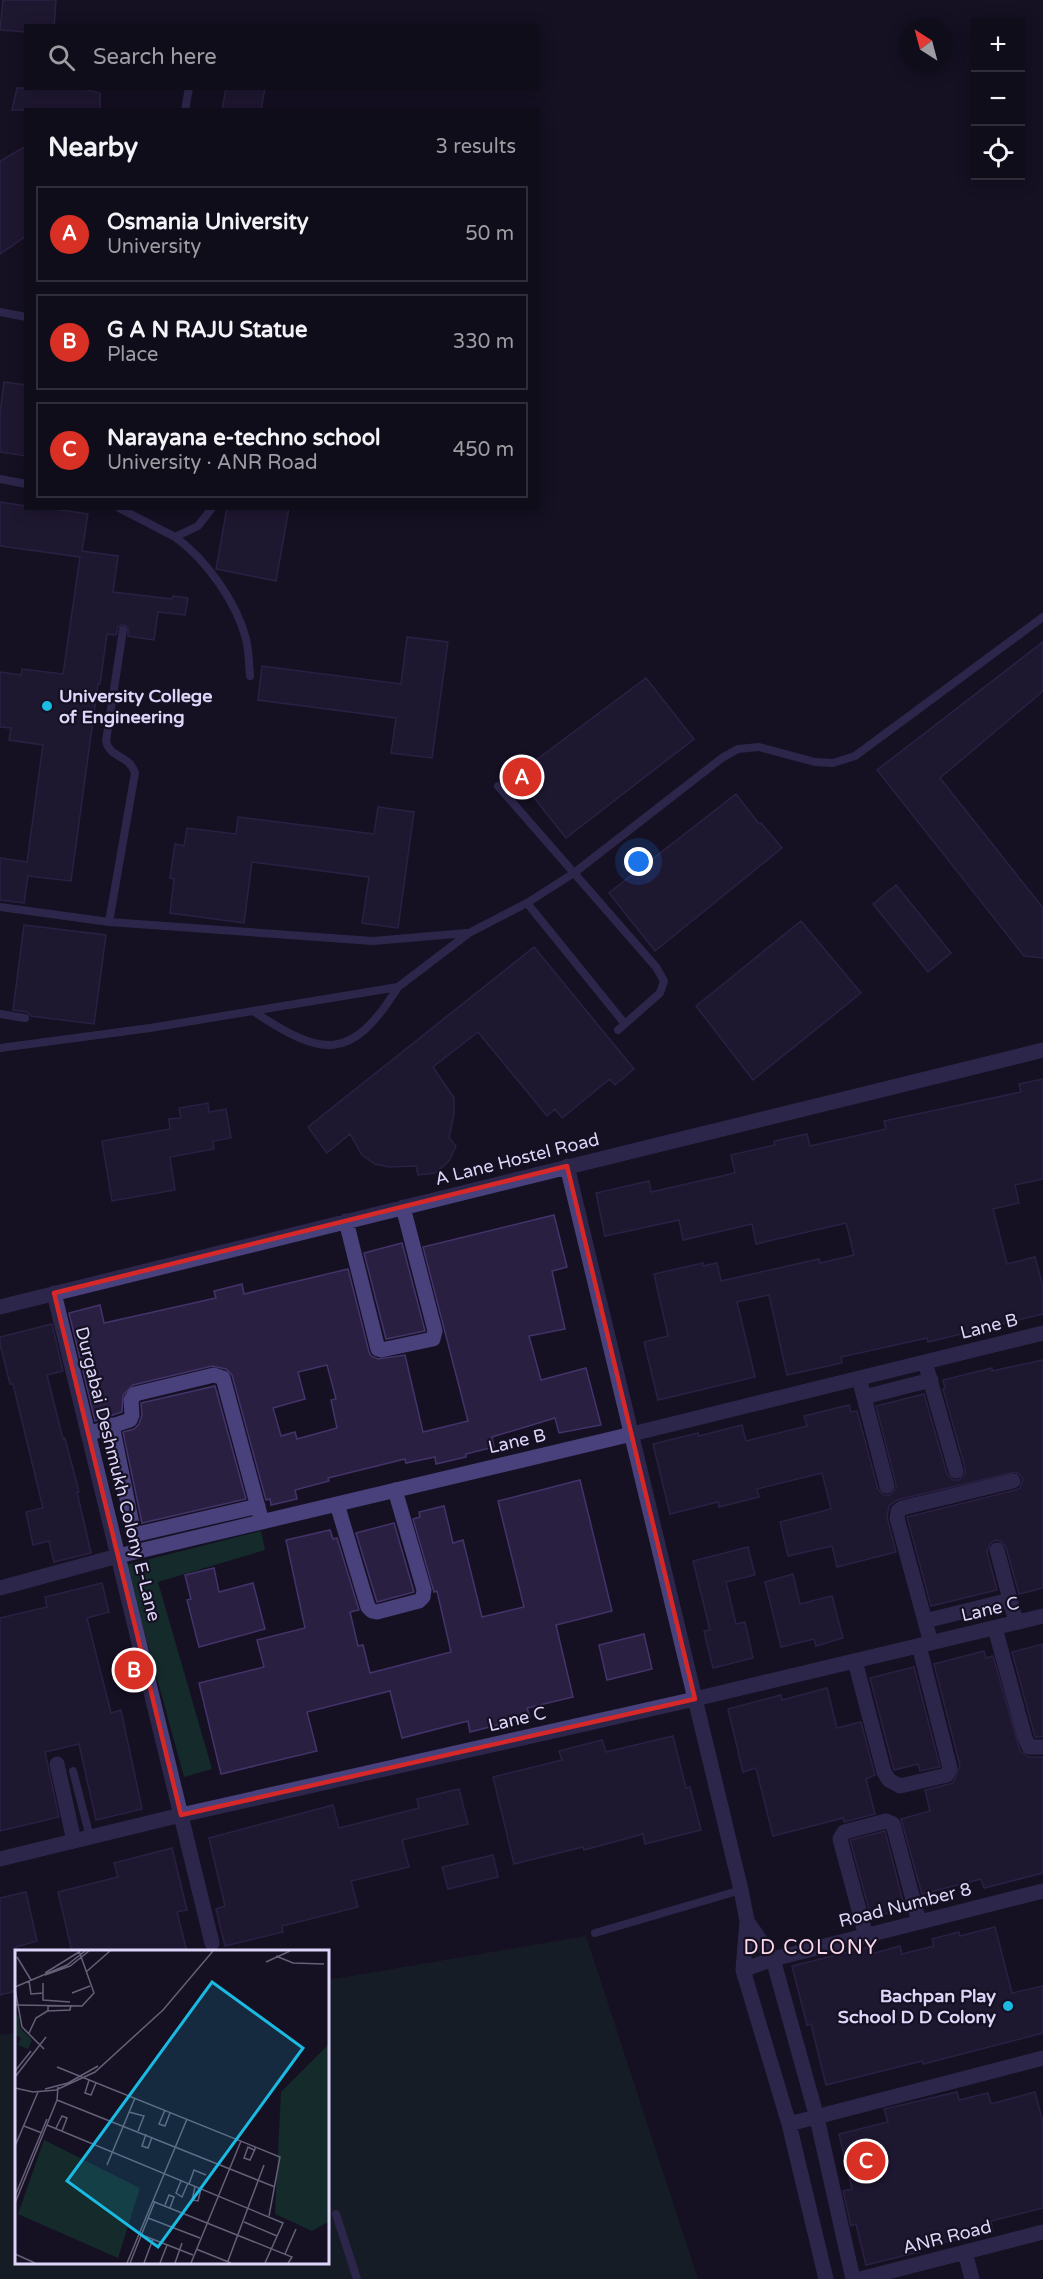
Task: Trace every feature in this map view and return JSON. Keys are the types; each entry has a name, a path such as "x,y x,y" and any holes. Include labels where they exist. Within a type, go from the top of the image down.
{"street":[{"name":"A Lane Hostel Road","path":"0,1307 1043,1050"},
{"path":"567,1166 741,1890 747,1921 743,1970 789,2124 826,2279"},
{"path":"346,1221 378,1348 381,1350 433,1339 435,1331 403,1207"},
{"name":"Durgabai Deshmukh Colony E-Lane","path":"54,1293 212,1944"},
{"name":"Lane B","path":"0,1588 118,1556 632,1434 1043,1333"},
{"path":"925,1362 956,1471"},
{"path":"88,1434 132,1417 131,1400 135,1394 214,1375 220,1376 223,1378 262,1522"},
{"path":"859,1378 887,1486"},
{"path":"864,1396 931,1380"},
{"path":"112,1425 133,1529 138,1534 258,1506"},
{"path":"855,1660 884,1772 889,1780 900,1786 947,1775 950,1768 925,1644 925,1620 897,1518 898,1511 902,1508 1013,1481"},
{"path":"338,1504 368,1607 377,1612 420,1601 423,1597 424,1590 395,1490"},
{"path":"997,1550 1016,1622"},
{"path":"925,1620 1010,1600"},
{"path":"969,1610 974,1633"},
{"name":"Lane C","path":"0,1859 181,1815 695,1699 1043,1616"},
{"path":"995,1628 1025,1738 1029,1747 1043,1747"},
{"path":"57,1764 74,1840"},
{"path":"866,1935 840,1839 844,1832 886,1821 892,1824 919,1922"},
{"name":"Road Number 8","path":"743,1970 773,1959 1043,1891"},
{"path":"747,1921 773,1959 818,2118 853,2279"},
{"path":"789,2124 1043,2058"},
{"name":"ANR Road","path":"860,2279 1043,2232"},
{"path":"965,2252 972,2279"}],"lane":[{"path":"185,108 189,90"},
{"path":"0,312 24,317"},
{"path":"0,479 24,484"},
{"path":"123,510 176,537 205,565 226,593 246,637 250,676"},
{"path":"176,537 198,526 210,510"},
{"path":"253,1011 301,1041 320,1046 345,1043 369,1027 383,1011 398,987 469,933 526,903 574,873 722,758 738,749 759,747 833,763 855,756 1043,617"},
{"path":"109,922 135,773 127,759 112,753 106,741 123,630"},
{"path":"498,786 656,967 664,981 660,993 622,1027 526,903"},
{"path":"0,907 109,922 373,941 469,933"},
{"path":"0,1048 150,1028 398,987"},
{"path":"0,1014 25,1018"},
{"path":"73,1770 90,1837"},
{"path":"595,1933 741,1890"},
{"path":"336,2214 357,2279"}],"highlighted area":[{"path":"567,1166 695,1699 181,1815 54,1293"}],"green space":[{"path":"261,1531 265,1550 158,1582 212,1769 184,1777 126,1565"},
{"path":"586,1936 698,2279 0,2279 0,2035 15,2033 15,2264 328,2264 328,1980"}],"building":[{"path":"3,0 56,0 54,24 24,24 24,32 0,30"},
{"path":"17,88 24,88 24,90 87,90 100,93 100,108 12,110"},
{"path":"226,90 265,90 261,108 222,108"},
{"path":"24,147 24,237 0,254 0,161"},
{"path":"4,382 24,385 24,456 0,452 0,413"},
{"name":"University College of Engineering","path":"0,502 24,506 24,510 61,510 88,514 82,551 118,556 113,592 172,599 173,596 188,598 185,615 158,612 154,640 128,636 128,627 123,624 118,627 116,635 107,634 71,881 28,876 24,903 0,900 0,858 27,862 43,745 9,740 11,728 0,727 0,672 21,675 22,669 63,674 80,557 0,546"},
{"path":"227,510 289,510 276,581 216,569"},
{"path":"407,637 448,642 432,758 391,753 396,718 258,700 262,666 401,684"},
{"path":"1043,642 1043,691 940,778 1043,908 1043,958 1024,956 877,770"},
{"path":"646,678 694,739 566,838 516,775"},
{"path":"736,794 759,824 761,823 782,848 655,951 609,893"},
{"path":"378,807 414,812 398,928 362,923 369,877 252,862 244,923 170,913 174,879 170,878 175,844 184,846 187,828 236,834 238,817 374,834"},
{"path":"896,885 951,953 928,972 873,904"},
{"path":"801,921 861,993 753,1080 696,1006"},
{"path":"24,925 106,935 94,1024 31,1016 27,1012 13,1010"},
{"path":"534,947 634,1069 615,1085 610,1079 562,1118 555,1109 547,1116 478,1032 433,1067 454,1098 454,1114 449,1138 456,1146 449,1161 435,1173 418,1175 416,1166 389,1167 375,1164 362,1155 350,1134 327,1153 308,1127"},
{"path":"1043,1079 1043,1179 1015,1185 1019,1203 993,1209 1007,1264 1035,1257 1043,1287 1043,1314 928,1342 927,1338 841,1357 842,1363 787,1375 769,1295 737,1302 755,1377 658,1400 644,1342 668,1336 654,1274 703,1263 703,1266 717,1263 721,1281 819,1259 820,1263 854,1255 846,1223 756,1244 752,1224 683,1240 679,1220 605,1236 596,1193 649,1181 651,1192 735,1173 731,1155 775,1145 774,1141 807,1134 810,1146 886,1129 884,1121 1021,1092 1019,1084"},
{"path":"208,1103 209,1112 226,1109 231,1138 213,1141 214,1149 170,1157 175,1190 112,1201 102,1141 170,1129 169,1119 181,1118 179,1108"},
{"path":"554,1215 567,1267 552,1271 565,1329 529,1336 541,1380 586,1368 601,1425 559,1433 555,1418 492,1437 494,1447 466,1454 466,1457 436,1464 435,1457 406,1463 405,1459 328,1478 329,1481 295,1490 297,1499 271,1505 270,1499 266,1500 232,1375 226,1369 212,1366 133,1385 123,1395 122,1412 95,1421 69,1313 100,1305 104,1323 216,1298 214,1291 242,1284 244,1294 348,1269 371,1356 378,1359 405,1355 423,1432 468,1421 423,1247","holes":["327,1365 336,1399 331,1400 337,1428 297,1439 295,1432 281,1436 273,1408 305,1399 298,1372"]},
{"path":"402,1243 425,1331 386,1339 364,1253"},
{"path":"52,1324 63,1371 47,1375 79,1492 77,1492 91,1553 54,1562 49,1541 33,1545 26,1512 43,1508 13,1384 10,1384 0,1344 0,1337"},
{"path":"1043,1360 1043,1588 1019,1594 1006,1547 1000,1541 995,1540 990,1544 987,1552 997,1590 931,1606 907,1517 1016,1490 1020,1488 1023,1479 1015,1472 897,1500 889,1506 887,1517 896,1552 837,1567 832,1546 788,1556 780,1522 831,1509 822,1473 757,1489 759,1497 719,1507 718,1502 670,1514 653,1444 742,1425 746,1441 807,1426 804,1416 849,1405 851,1412 857,1411 878,1489 884,1495 890,1495 896,1489 896,1484 876,1406 924,1394 947,1474 953,1480 959,1480 965,1474 965,1468 943,1389 945,1388 943,1380 992,1368 992,1371"},
{"path":"215,1386 246,1499 142,1523 123,1432 134,1429 139,1424 142,1415 141,1403"},
{"path":"580,1480 612,1611 556,1625 573,1697 527,1708 530,1717 470,1732 468,1721 402,1738 390,1691 307,1712 317,1751 221,1774 199,1683 264,1667 257,1640 305,1628 286,1540 330,1530 333,1539 337,1538 359,1610 350,1612 358,1646 363,1645 370,1673 451,1652 437,1591 434,1592 413,1519 420,1517 419,1512 444,1506 453,1543 463,1540 482,1617 524,1607 498,1501"},
{"path":"394,1523 414,1592 377,1602 356,1533"},
{"path":"748,1547 755,1575 726,1582 736,1624 745,1622 753,1658 713,1668 704,1631 710,1630 693,1561"},
{"path":"214,1568 219,1592 253,1583 265,1629 199,1647 187,1600 191,1599 185,1575"},
{"path":"793,1574 800,1604 832,1596 843,1638 816,1646 814,1639 781,1647 765,1582"},
{"path":"102,1583 109,1612 87,1618 111,1713 121,1710 142,1809 96,1820 79,1744 45,1752 59,1817 0,1831 0,1618 47,1607 45,1597"},
{"path":"644,1634 652,1669 607,1680 599,1645"},
{"path":"1043,1644 1043,1737 1035,1737 1012,1652"},
{"path":"984,1651 986,1658 993,1656 1020,1751 1028,1757 1043,1757 1043,1873 984,1888 981,1879 922,1894 901,1819 930,1811 925,1790 953,1783 960,1766 934,1664"},
{"path":"914,1667 940,1767 920,1771 918,1764 894,1770 870,1678"},
{"path":"827,1688 837,1728 861,1722 875,1775 866,1779 875,1814 844,1822 843,1818 773,1836 756,1768 743,1772 728,1709 781,1695 782,1700"},
{"path":"673,1736 686,1788 690,1787 701,1830 645,1844 643,1834 584,1850 583,1847 514,1864 493,1777 562,1760 559,1751 602,1740 606,1752"},
{"path":"459,1789 468,1824 402,1840 409,1867 351,1881 358,1907 282,1926 283,1932 225,1946 216,1909 225,1906 209,1838 333,1805 339,1828 419,1808 417,1799"},
{"path":"885,1831 905,1909 871,1917 850,1840"},
{"path":"172,1848 187,1910 177,1912 186,1950 72,1950 58,1892 118,1877 114,1863"},
{"path":"493,1855 498,1877 448,1889 442,1867"},
{"path":"26,1892 37,1941 16,1947 15,1991 0,1995 0,1898"},
{"path":"995,1927 1012,1993 1043,1986 1043,2033 923,2064 922,2061 826,2085 811,2024 807,2025 792,1966 869,1947 871,1954 900,1946 902,1954 934,1946 932,1939 959,1932 960,1936"},
{"path":"957,2092 959,2100 988,2093 991,2104 1035,2092 1043,2123 1043,2208 991,2221 993,2232 919,2248 919,2252 866,2265 856,2224 851,2226 843,2191 852,2189 839,2134 888,2122 884,2109"}],"place":[{"name":"University College of Engineering","path":"47,706"},
{"name":"Osmania University","path":"522,777"},
{"name":"G A N RAJU Statue","path":"134,1670"},
{"name":"Bachpan Play School D D Colony","path":"1008,2006"},
{"name":"Narayana e-techno school","path":"866,2161"}],"district":[{"name":"DD COLONY","path":"811,1948"}]}
